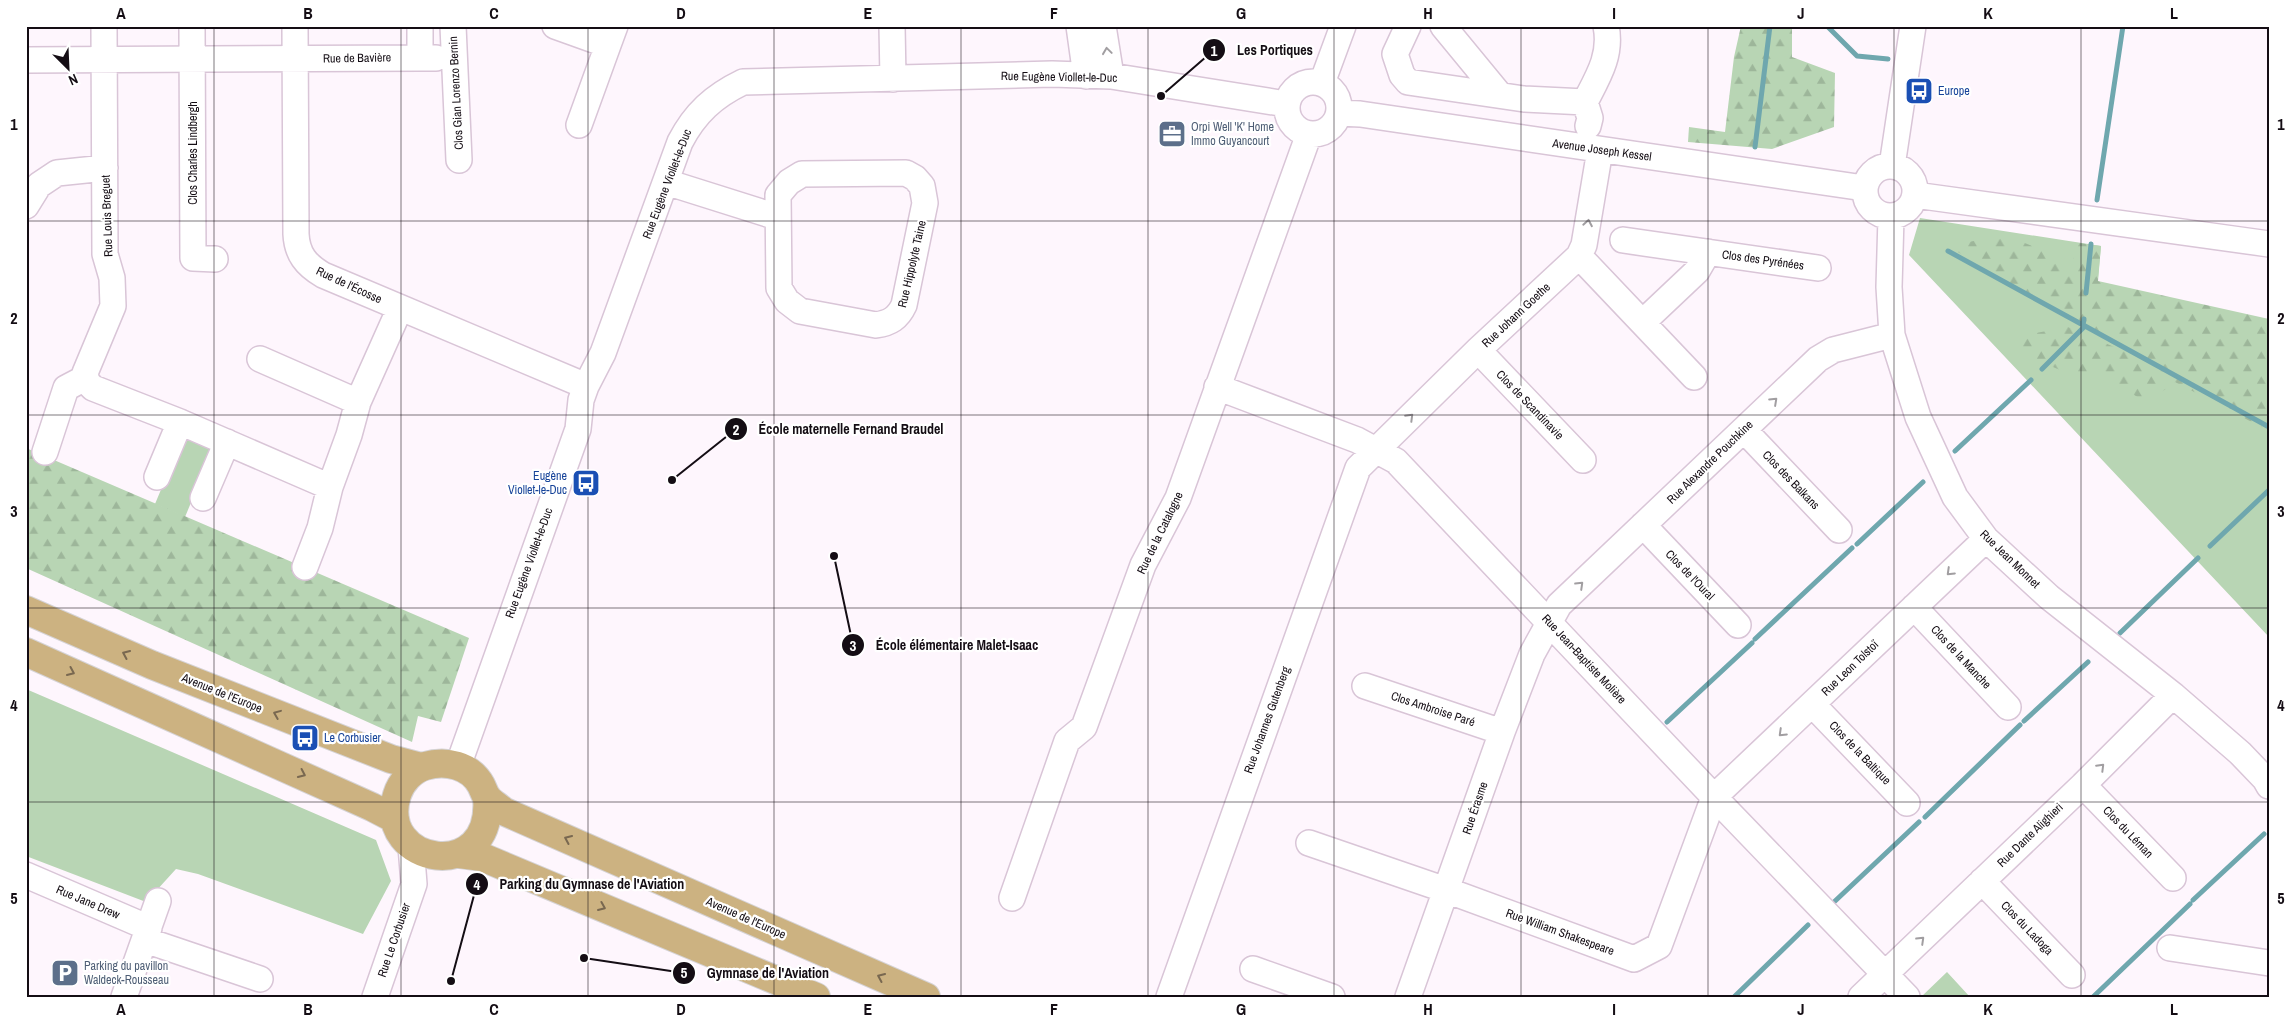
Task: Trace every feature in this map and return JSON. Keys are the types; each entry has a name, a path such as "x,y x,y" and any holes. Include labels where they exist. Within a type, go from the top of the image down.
{"main road":[{"name":"Avenue de l'Europe","path":"26,610 152,665 390,759 421,767 446,763 458,766 471,773 481,784 487,797 503,811 926,997"},
{"path":"26,652 372,806 395,819"},
{"path":"421,767 411,774 398,792 395,801 395,819 398,830 411,846 432,856 482,857 816,997"},
{"path":"451,855 470,848 485,829 488,813 487,797"}],"street":[{"name":"Rue Louis Breguet","path":"85,378 87,365 113,306 112,278 105,254 104,26"},
{"name":"Clos Charles Lindbergh","path":"192,26 193,258 215,259"},
{"name":"Rue de l'Écosse","path":"295,26 296,234 300,254 306,262 323,275 586,386"},
{"path":"420,26 420,58"},
{"name":"Clos Gian Lorenzo Bernin","path":"453,26 459,160"},
{"path":"555,26 612,36 579,125"},
{"path":"892,26 893,79"},
{"path":"1080,26 1086,76"},
{"path":"1103,26 1111,76"},
{"path":"1322,83 1343,26"},
{"path":"1408,26 1395,54 1402,75 1408,82 1524,98 1585,102"},
{"path":"1443,26 1499,94"},
{"path":"1588,126 1590,118 1585,102 1607,54 1609,40 1606,26"},
{"path":"1892,166 1913,26"},
{"path":"26,60 295,59"},
{"name":"Rue de Bavière","path":"295,59 454,59"},
{"name":"Rue Eugène Viollet-le-Duc","path":"458,766 578,429 586,386 603,353 680,142 690,123 721,92 743,82 1052,74 1111,76 1286,104"},
{"path":"1306,82 1322,83 1337,98 1339,113 1336,121 1325,132 1309,134 1301,132 1289,120 1286,104 1293,90 1299,85 1306,82"},
{"name":"Avenue Joseph Kessel","path":"1339,113 1360,114 1864,188"},
{"name":"Rue de la Catalogne","path":"1012,898 1067,742 1084,727 1143,565 1178,498 1309,134"},
{"path":"1600,150 1584,245 1579,256 1694,376"},
{"path":"1884,166 1892,166 1899,167 1910,175 1915,188 1915,194 1907,210 1891,217 1874,211 1866,201 1864,188 1871,174 1884,166"},
{"path":"26,206 40,184 57,173 105,168"},
{"name":"Rue Hippolyte Taine","path":"906,173 915,178 922,186 925,203 904,305 900,314 886,324 876,325 800,311 792,307 779,288 777,217 778,195 789,182 802,174 906,173"},
{"path":"666,182 777,217"},
{"path":"1915,194 2269,244"},
{"name":"Rue Jean Monnet","path":"1891,217 1889,287 1892,335 1918,417 1940,470 1955,497 1986,539 2049,597 2173,695 2240,753 2265,779 2269,786"},
{"name":"Clos des Pyrénées","path":"1623,240 1818,268"},
{"name":"Clos des Pyrénées","path":"1643,322 1697,271 1708,252"},
{"name":"Rue Johann Goethe","path":"1375,450 1579,256"},
{"path":"306,567 320,528 330,487 350,435 358,402 400,308"},
{"name":"Rue Alexandre Pouchkine","path":"1549,622 1559,605 1818,359 1833,350 1892,335"},
{"name":"Clos de Scandinavie","path":"1478,350 1583,460"},
{"path":"260,359 358,402"},
{"path":"45,452 66,388 85,378 93,388 101,392 180,422 330,487"},
{"name":"Rue Jean-Baptiste Molière","path":"1217,388 1357,440 1396,461 1714,797 1907,997"},
{"path":"157,477 180,422"},
{"name":"Clos des Balkans","path":"1744,430 1839,530"},
{"path":"203,498 227,442"},
{"name":"Rue Johannes Gutenberg","path":"1169,997 1358,468 1375,450"},
{"name":"Clos de l'Oural","path":"1643,525 1738,625"},
{"name":"Rue Leon Tolstoï","path":"1714,797 1986,539"},
{"name":"Clos de la Manche","path":"1914,607 2008,707"},
{"name":"Rue Érasme","path":"1408,997 1502,732 1532,654 1549,622"},
{"name":"Clos Ambroise Paré","path":"1365,686 1502,732"},
{"name":"Rue Dante Alighieri","path":"1861,997 2083,785 2173,695"},
{"name":"Clos de la Baltique","path":"1812,704 1908,802"},
{"name":"Clos du Léman","path":"2083,785 2173,878"},
{"name":"Rue William Shakespeare","path":"1309,843 1446,890 1634,959 1659,946 1714,797"},
{"name":"Rue Le Corbusier","path":"375,997 414,884 411,846"},
{"name":"Rue Le Corbusier","path":"414,884 451,855"},
{"name":"Rue Jane Drew","path":"26,876 147,934 260,979"},
{"name":"Clos du Ladoga","path":"1982,881 2072,975"},
{"path":"124,997 158,901"},
{"path":"2170,948 2269,963"},
{"path":"1254,969 1332,997"}],"green space":[{"path":"1741,26 1792,26 1792,57 1835,73 1834,127 1772,149 1688,142 1689,127 1725,132 1734,57"},
{"path":"1920,218 2101,246 2096,299 2269,394 2269,637 1909,255"},
{"path":"2005,235 2072,262 2078,243 2101,246 2098,281 2269,319 2269,431 2175,382 2147,403 2104,376 2074,376 2025,355 2010,338 2068,327 2128,353 1951,248 1958,244"},
{"path":"185,432 215,445 185,517 155,504"},
{"path":"26,448 469,638 441,722 418,716 412,742 26,568"},
{"path":"26,689 376,840 391,881 363,934 198,874 176,869 146,902 26,856"},
{"path":"1947,972 1970,997 1921,997"}],"waterway":[{"path":"1755,147 1770,26"},
{"path":"1827,26 1857,56 1888,59"},
{"path":"2097,200 2123,26"},
{"path":"2086,293 2091,244"},
{"path":"1948,251 2083,325"},
{"path":"2084,319 2083,325 2269,427"},
{"path":"2042,369 2085,326"},
{"path":"1955,451 2031,380"},
{"path":"1857,544 1923,482"},
{"path":"2210,546 2269,490"},
{"path":"1755,639 1852,548"},
{"path":"2120,633 2198,558"},
{"path":"1667,722 1752,643"},
{"path":"2024,721 2088,662"},
{"path":"1925,817 2020,725"},
{"path":"1834,902 1919,822"},
{"path":"2193,900 2264,834"},
{"path":"2093,997 2190,904"},
{"path":"1734,997 1808,925"}],"place":[{"name":"Europe","path":"1919,91"},
{"name":"Les Portiques","path":"1161,96"},
{"name":"Orpi Well 'K' Home Immo Guyancourt","path":"1172,134"},
{"name":"École maternelle Fernand Braudel","path":"672,480"},
{"name":"Eugène Viollet-le-Duc","path":"586,483"},
{"name":"École élémentaire Malet-Isaac","path":"834,556"},
{"name":"Le Corbusier","path":"305,738"},
{"name":"Gymnase de l'Aviation","path":"584,958"},
{"name":"Parking du pavillon Waldeck-Rousseau","path":"65,973"},
{"name":"Parking du Gymnase de l'Aviation","path":"451,981"}]}
